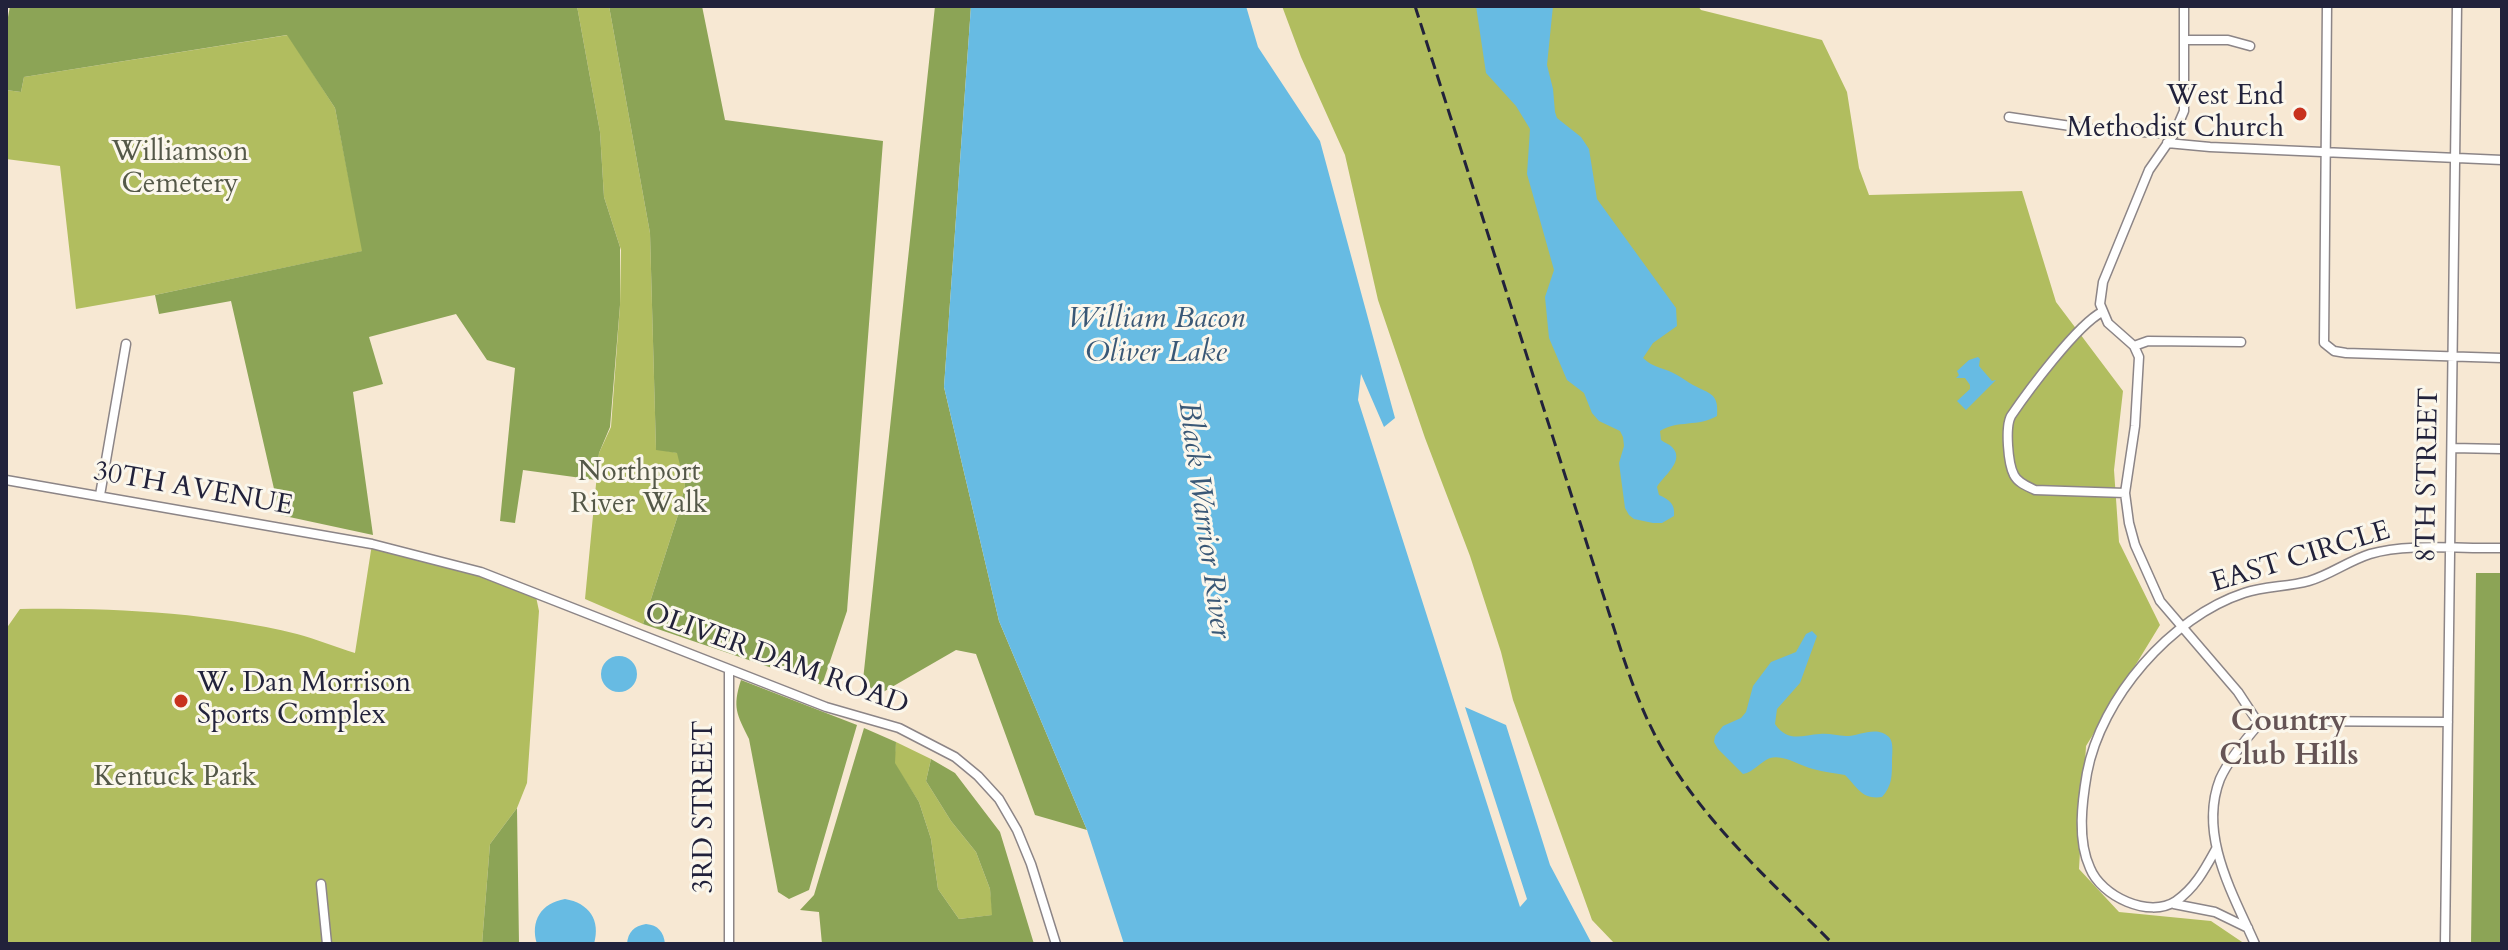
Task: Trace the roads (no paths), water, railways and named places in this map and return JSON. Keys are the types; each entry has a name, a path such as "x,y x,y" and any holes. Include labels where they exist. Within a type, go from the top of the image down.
{"street":[{"path":"2184,6 2184,111 2174,134 2149,170 2100,295 2102,312 2112,328 2134,346 2139,357 2139,382 2125,493 2135,545 2160,601 2238,692 2259,724"},
{"path":"2327,6 2324,343 2334,351 2346,353 2502,358"},
{"name":"8TH STREET","path":"2445,944 2457,6"},
{"path":"2185,40 2228,40 2250,46"},
{"path":"2009,117 2091,129 2174,134"},
{"path":"2167,143 2502,160"},
{"path":"2102,312 2090,320 2062,351 2011,416 2007,428 2014,476 2024,485 2035,490 2125,493"},
{"path":"2134,346 2148,341 2241,342"},
{"path":"100,495 126,344"},
{"path":"2452,448 2502,449"},
{"name":"30TH AVENUE","path":"6,480 372,544"},
{"name":"OLIVER DAM ROAD","path":"372,544 481,572 826,707 899,728 955,757 999,799 1017,830 1056,944"},
{"name":"EAST CIRCLE","path":"2248,928 2215,912 2174,904 2137,906 2115,896 2097,881 2087,861 2082,824 2085,783 2096,740 2132,677 2181,628 2209,608 2242,594 2313,580 2369,554 2393,549 2502,548"},
{"name":"3RD STREET","path":"729,670 729,944"},
{"path":"2255,944 2216,849 2213,812 2217,788 2227,766 2259,724 2286,721 2448,722"},
{"path":"2174,904 2195,885 2216,849"},
{"path":"321,884 327,944"}],"water":[{"name":"William Bacon Oliver Lake","path":"971,6 1246,6 1258,47 1320,141 1395,418 1384,427 1361,374 1358,400 1520,907 1527,899 1465,707 1506,725 1550,865 1592,944 1124,944 1087,830 999,621 944,387"},
{"path":"1476,6 1553,6 1547,65 1557,118 1581,137 1589,149 1597,199 1676,308 1677,326 1653,343 1643,358 1715,398 1717,416 1660,431 1661,440 1676,452 1675,463 1657,487 1659,495 1674,508 1674,516 1662,523 1634,519 1629,515 1625,508 1619,463 1623,437 1620,431 1599,421 1584,393 1567,380 1549,338 1545,297 1554,270 1527,174 1530,129 1516,106 1486,73"},
{"path":"1978,357 1979,366 1992,381 1996,380 1966,410 1957,401 1970,389 1970,385 1965,378 1956,378 1959,375 1957,371 1969,360"},
{"path":"1812,631 1817,636 1800,683 1777,709 1775,724 1790,736 1846,736 1874,731 1889,737 1892,742 1892,772 1890,785 1882,797 1865,795 1845,775 1775,757 1743,774 1714,742 1723,726 1741,718 1746,712 1753,686 1771,662 1796,652 1806,634"},
{"path":"619,656 632,661 637,674 632,687 619,692 606,687 601,674 606,661"},
{"path":"565,899 581,904 591,914 596,927 594,944 537,944 535,928 539,914 550,904"},
{"path":"646,924 660,930 665,944 627,944 632,930"}],"railway":[{"path":"1415,6 1623,656 1646,717 1669,760 1705,810 1833,944"}],"place":[{"name":"West End Methodist Church","path":"2300,114"},
{"name":"W. Dan Morrison Sports Complex","path":"181,701"}],"district":[{"name":"Country Club Hills","path":"2289,740"}],"park label":[{"name":"Williamson Cemetery","path":"180,170"},
{"name":"Northport River Walk","path":"639,490"},
{"name":"Kentuck Park","path":"175,779"}],"water label":[{"name":"Black Warrior River","path":"1203,520"}]}
